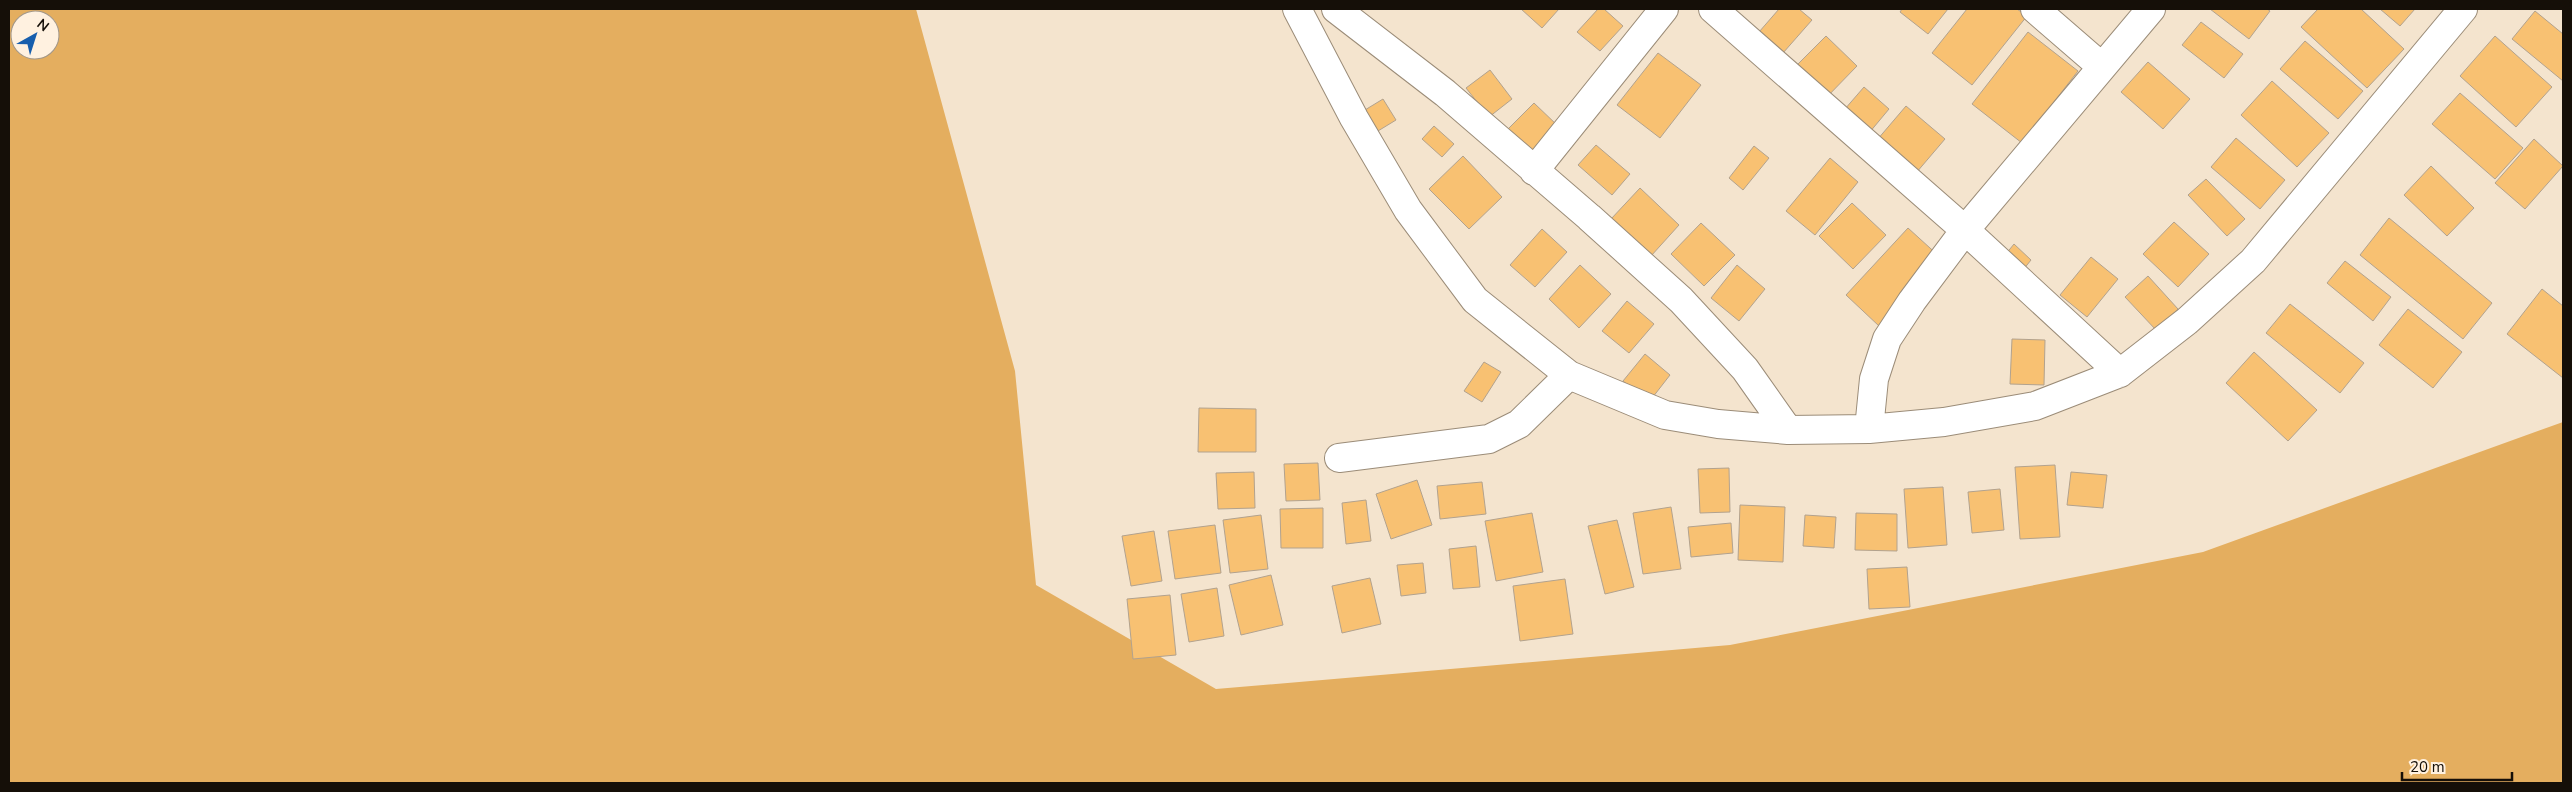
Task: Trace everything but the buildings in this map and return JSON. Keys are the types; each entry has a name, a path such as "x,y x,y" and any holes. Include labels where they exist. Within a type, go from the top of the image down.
{"street":[{"path":"1297,9 1354,118 1408,210 1475,300 1569,375 1665,415 1718,424 1788,430 1869,429 1944,422 2035,406 2120,372 2187,321 2253,261 2463,9"},
{"path":"1336,9 1445,93 1681,300 1745,369 1788,430"},
{"path":"1534,170 1664,9"},
{"path":"1713,9 1965,230 2120,372"},
{"path":"2034,9 2102,67"},
{"path":"1869,429 1874,379 1888,339 1965,230 2151,9"},
{"path":"1339,458 1489,439 1519,424 1569,375"}],"shaded area":[{"path":"9,9 916,9 1015,371 1036,585 1216,689 1730,645 2203,552 2563,422 2563,783 9,783"}]}
